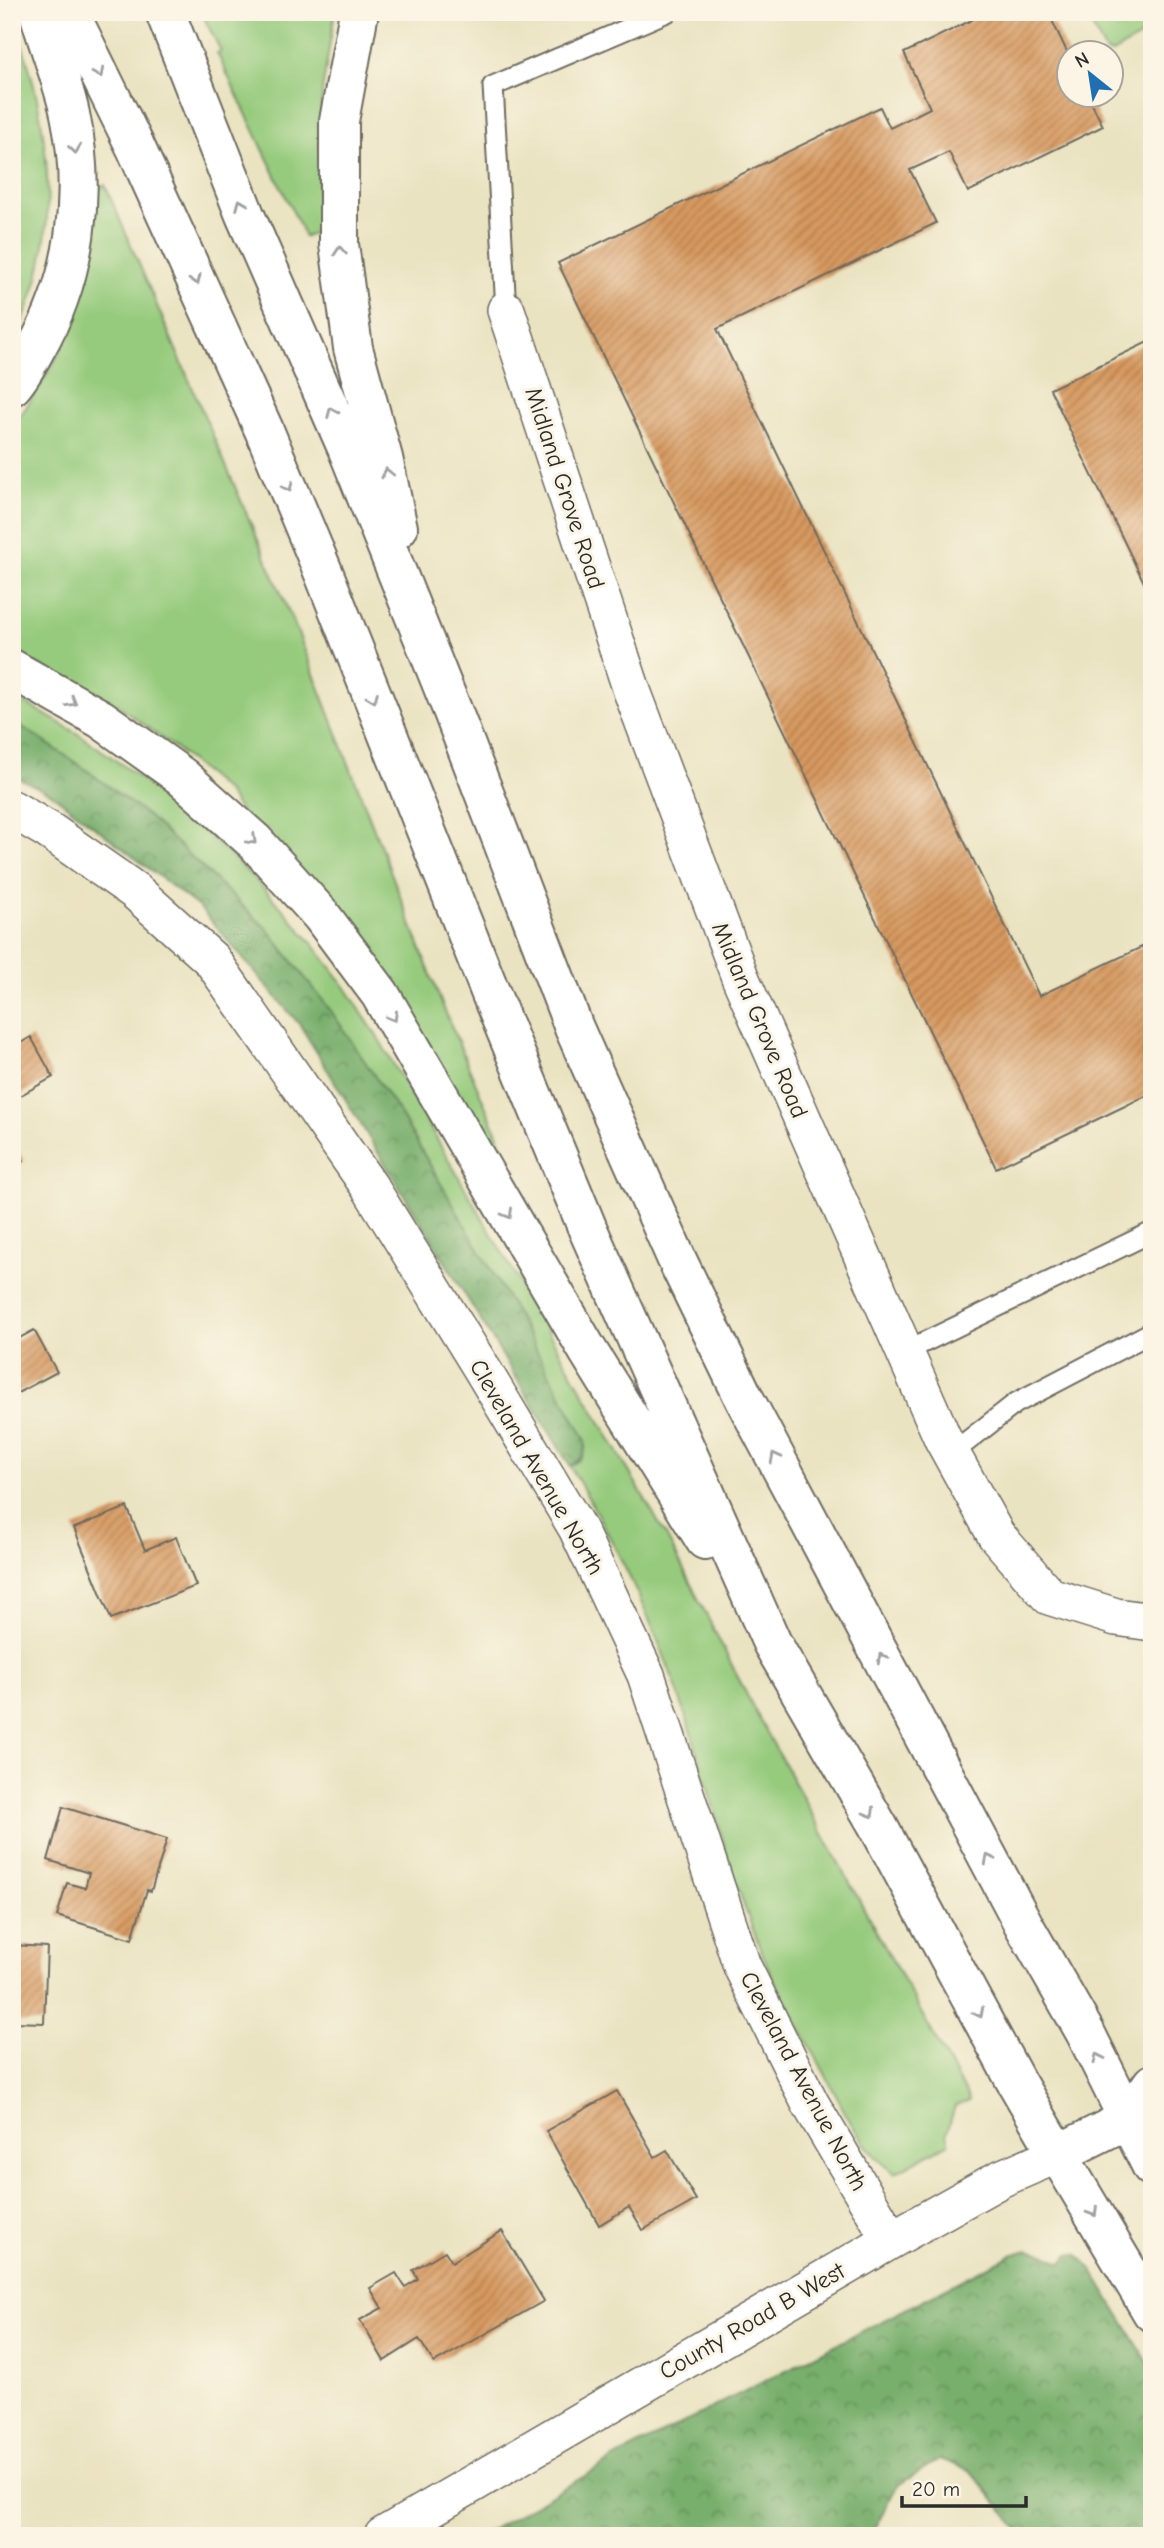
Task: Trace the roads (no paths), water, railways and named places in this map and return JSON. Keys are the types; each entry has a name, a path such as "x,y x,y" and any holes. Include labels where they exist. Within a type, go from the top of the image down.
{"main road":[{"path":"12,386 49,326 67,275 77,222 78,167 70,113 39,12"},
{"path":"69,12 135,146 264,430 589,1232 772,1643"},
{"path":"165,12 245,215 322,387 569,1015 684,1274 745,1400 1026,1929 1140,2120 1152,2167"},
{"path":"359,12 339,121 339,244 353,348 397,518 403,589"},
{"path":"12,668 101,719 181,776 255,842 321,915 380,995 588,1351 772,1643 877,1826 1008,2068 1152,2312"},
{"name":"County Road B West","path":"1058,2154 1140,2120 1152,2084"}],"street":[{"name":"Midland Grove Road","path":"506,310 632,691 740,977 951,1454 996,1535 1049,1596 1116,1617 1152,1622"},
{"name":"Cleveland Avenue North","path":"12,809 48,830 135,891 212,960 371,1189 482,1369 577,1528 646,1675 742,1966 810,2103 891,2240"},
{"name":"County Road B West","path":"383,2536 891,2240 1000,2179 1058,2154"}],"lane":[{"path":"506,310 493,86 667,12"},
{"path":"904,1352 1152,1232"},
{"path":"951,1454 1016,1403 1152,1332"}]}
